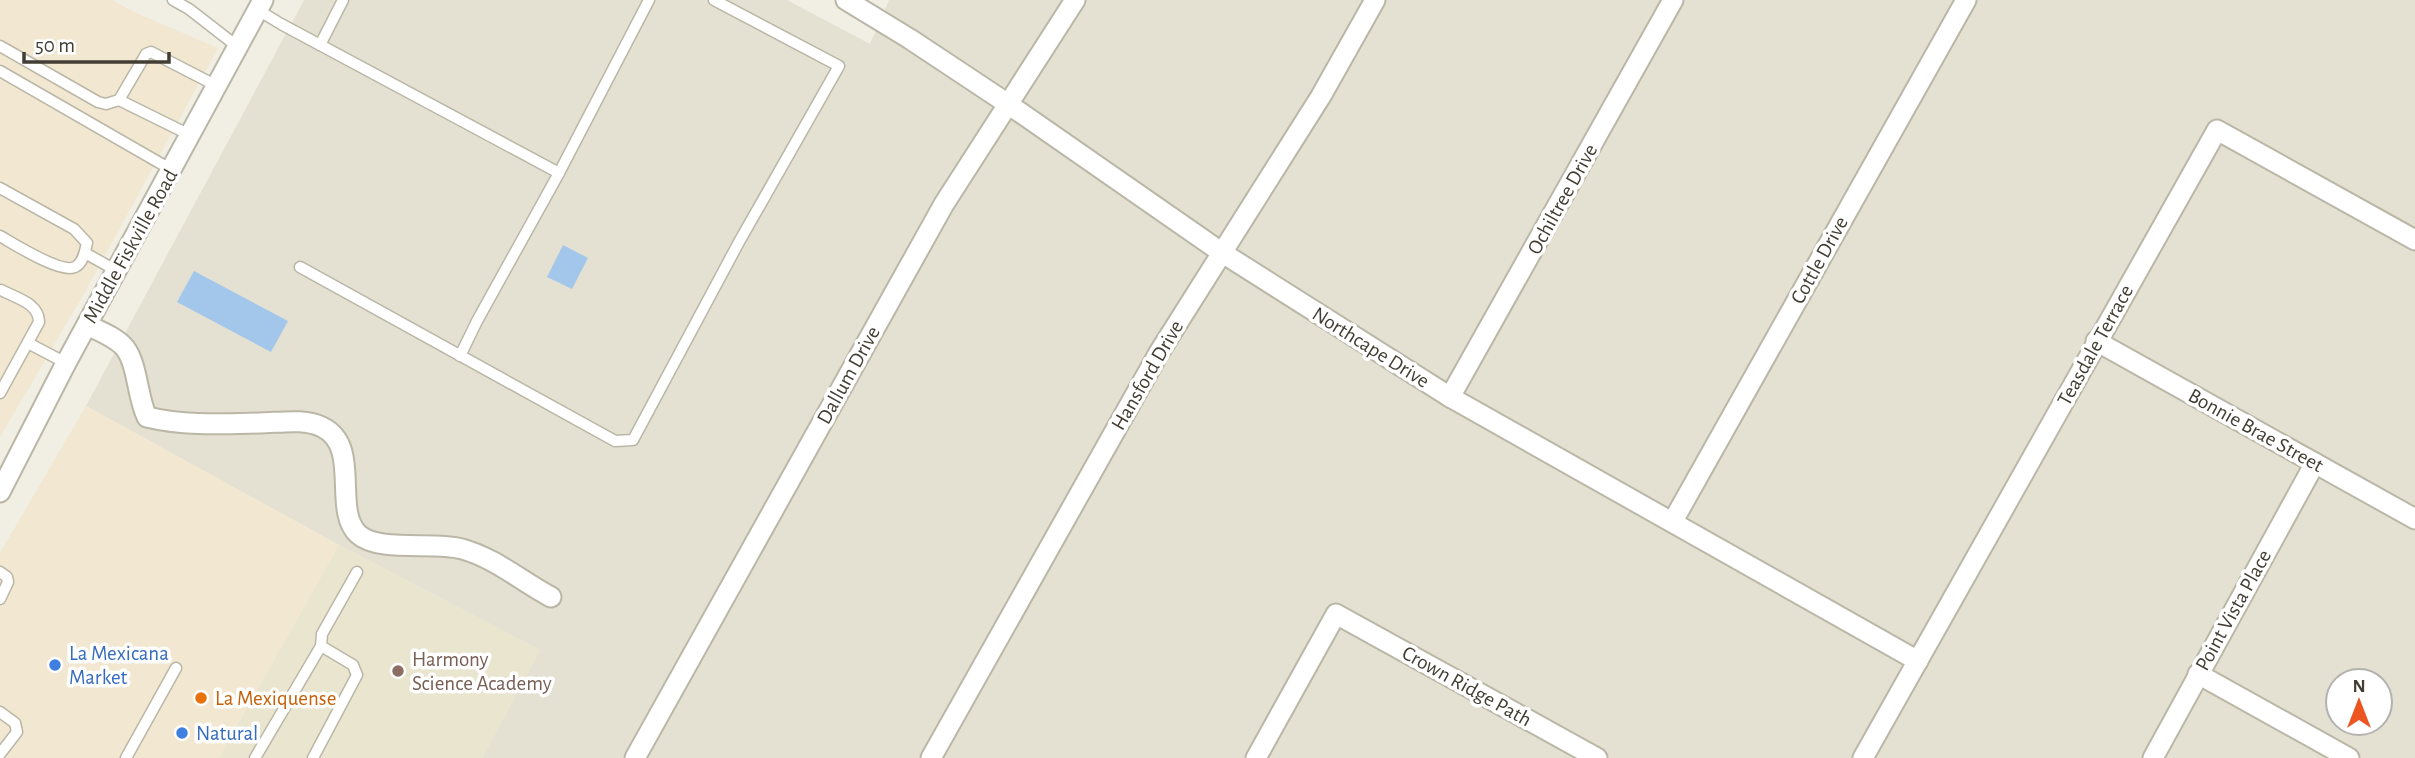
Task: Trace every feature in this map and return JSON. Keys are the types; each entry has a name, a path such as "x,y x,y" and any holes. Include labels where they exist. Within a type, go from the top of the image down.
{"street":[{"name":"Northcape Drive","path":"846,0 1008,104 1221,253 1450,397 1918,661"},
{"name":"Dallum Drive","path":"635,758 944,204 1075,0"},
{"name":"Hansford Drive","path":"931,758 1160,351 1321,96 1375,0"},
{"name":"Ochiltree Drive","path":"1450,397 1673,0"},
{"name":"Cottle Drive","path":"1672,521 1966,0"},
{"name":"Middle Fiskville Road","path":"0,492 66,363 260,5"},
{"name":"Teasdale Terrace","path":"1863,758 2217,130 2415,240"},
{"path":"87,325 118,341 127,350 141,405 147,417 171,423 298,422 322,427 337,439 343,458 348,512 355,531 361,537 387,544 435,544 462,549 497,563 551,597"},
{"name":"Bonnie Brae Street","path":"2096,341 2415,519"},
{"name":"Point Vista Place","path":"2153,758 2315,463"},
{"name":"Crown Ridge Path","path":"1256,758 1336,614 1597,758"},
{"path":"2198,674 2348,758"}],"lane":[{"path":"173,0 238,47"},
{"path":"320,45 343,0"},
{"path":"460,356 649,0"},
{"path":"300,267 615,441 633,440 739,242 839,66 714,0"},
{"path":"260,5 320,45 559,173"},
{"path":"0,46 106,104 119,100 146,54 150,52 217,86"},
{"path":"0,71 172,170"},
{"path":"119,100 190,135"},
{"path":"0,188 81,235 87,243 78,266 72,269 60,267 0,236"},
{"path":"85,253 117,271"},
{"path":"0,393 40,322 40,313 34,306 1,290"},
{"path":"28,343 66,363"},
{"path":"0,572 7,577 8,582 0,599"},
{"path":"255,758 321,646 322,634 356,572"},
{"path":"313,758 356,675 353,664 321,646"},
{"path":"126,758 176,668"},
{"path":"0,712 15,723 17,732 0,754"}],"shaded area":[{"path":"0,0 112,0 218,48 86,290 0,437"},
{"path":"304,0 787,0 870,44 889,0 2415,0 2415,758 482,758 540,650 339,545 86,406"},
{"path":"86,406 339,545 219,758 0,758 0,553"},
{"name":"Harmony Science Academy","path":"339,545 540,650 482,758 219,758"}],"water":[{"path":"563,245 588,258 572,289 547,277"},
{"path":"194,271 288,321 271,352 177,302"}],"place":[{"name":"La Mexicana Market","path":"55,665"},
{"name":"Harmony Science Academy","path":"398,671"},
{"name":"La Mexiquense","path":"201,698"},
{"name":"Natural","path":"182,733"}]}
